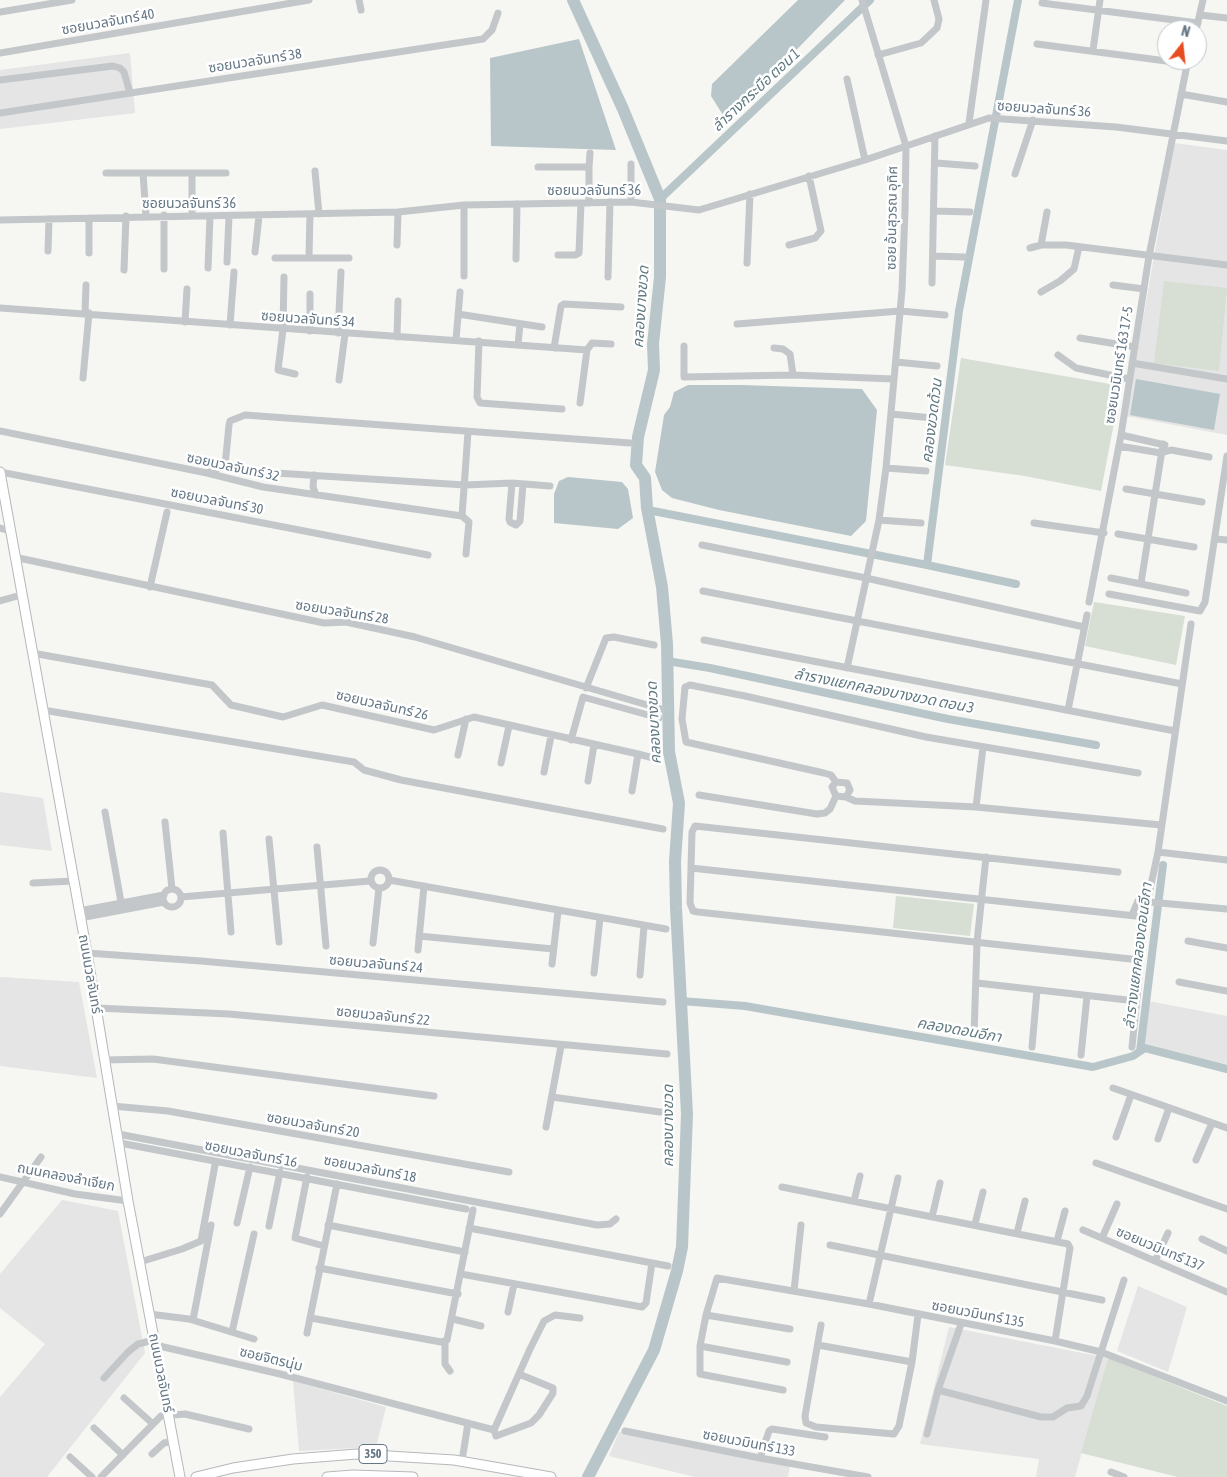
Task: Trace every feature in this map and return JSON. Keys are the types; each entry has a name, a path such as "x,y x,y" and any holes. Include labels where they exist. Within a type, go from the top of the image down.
{"main road":[{"name":"ถนนนวลจันทร์","path":"0,472 87,953 128,1201 180,1477"},
{"name":"350","path":"196,1477 233,1468 294,1458 357,1454 397,1454 462,1461 551,1477"},
{"name":"350","path":"327,1477 353,1475 413,1477"}],"street":[{"path":"20,0 21,8"},
{"path":"0,12 72,0"},
{"name":"ซอยนวลจันทร์ 40","path":"0,53 309,0"},
{"path":"359,0 361,10"},
{"name":"ซอย อ้นสุวรณ อุทิศ","path":"847,668 879,520 886,468 902,290 906,146 862,0"},
{"path":"878,55 921,43 937,28 939,22 934,0"},
{"path":"969,124 986,0"},
{"path":"1093,50 1100,0"},
{"path":"1199,20 1203,0"},
{"path":"1042,3 1157,21"},
{"name":"ซอยนวลจันทร์ 38","path":"0,113 483,39 492,30 498,13"},
{"path":"1200,15 1227,18"},
{"path":"1037,44 1157,59"},
{"path":"0,80 113,66 120,68 124,72 130,93"},
{"name":"ซอยนวมินทร์ 163 17-5","path":"1090,602 1121,435 1149,256 1186,70"},
{"path":"847,79 864,160"},
{"path":"1181,94 1227,102"},
{"name":"ซอยนวลจันทร์ 36","path":"0,220 164,215 259,216 398,212 464,205 610,202 655,204 699,210 864,160 989,118 1033,120 1172,133 1227,141"},
{"path":"1015,174 1033,120"},
{"path":"932,283 936,163 935,136"},
{"path":"589,203 590,153"},
{"path":"936,163 975,166"},
{"path":"630,202 631,164"},
{"path":"538,167 589,167"},
{"path":"316,172 319,214"},
{"path":"106,173 226,173"},
{"path":"144,173 146,216"},
{"path":"192,173 192,216"},
{"path":"789,245 815,238 821,231 809,176"},
{"path":"747,263 750,194"},
{"path":"608,277 610,202"},
{"path":"558,255 579,253 581,203"},
{"path":"516,259 517,204"},
{"path":"464,205 464,276"},
{"path":"934,211 970,212"},
{"path":"397,245 398,212"},
{"path":"1041,245 1047,212"},
{"path":"309,257 310,214"},
{"path":"164,215 164,269"},
{"path":"124,270 126,216"},
{"path":"208,268 210,216"},
{"path":"227,262 229,216"},
{"path":"255,252 259,216"},
{"path":"89,218 89,253"},
{"path":"48,250 49,219"},
{"path":"1030,248 1041,245 1079,247 1227,265"},
{"path":"1041,292 1060,281 1074,269 1079,247"},
{"path":"933,256 964,257"},
{"path":"275,258 349,258"},
{"path":"230,326 234,272"},
{"path":"339,380 341,272"},
{"path":"284,277 278,370 295,374"},
{"path":"83,378 87,313 86,285"},
{"path":"1113,285 1144,289"},
{"path":"185,322 187,288"},
{"path":"456,340 460,292"},
{"path":"310,294 310,331"},
{"path":"397,337 398,302"},
{"path":"554,348 561,309 564,304 621,307"},
{"name":"ซอยนวลจันทร์ 34","path":"0,308 87,313 341,334 587,350 592,343 611,344"},
{"path":"737,324 900,311 944,315"},
{"path":"458,314 542,327"},
{"path":"518,345 520,324"},
{"path":"1080,338 1135,347"},
{"path":"479,342 477,397 480,402 562,409"},
{"path":"684,346 684,377 793,375 894,379"},
{"path":"774,348 783,349 790,354 793,375"},
{"path":"580,403 587,350"},
{"path":"1058,354 1076,368 1129,379"},
{"path":"896,362 937,366"},
{"path":"1132,363 1227,379"},
{"path":"891,414 933,418"},
{"path":"225,466 225,446 230,422 244,415 630,443"},
{"name":"ซอยนวลจันทร์ 32","path":"0,431 207,473 263,487 462,516"},
{"path":"466,554 469,522 462,516 468,432"},
{"path":"1121,435 1163,444 1172,450"},
{"path":"1141,584 1163,444"},
{"path":"1119,446 1161,453 1172,450 1209,456"},
{"path":"1109,594 1200,611 1206,602 1227,456"},
{"path":"207,473 225,466 244,470 465,485 512,483 550,486"},
{"path":"886,468 926,471"},
{"name":"ซอยนวลจันทร์ 30","path":"0,472 428,554"},
{"path":"314,475 313,487 316,495"},
{"path":"512,483 509,519 510,522 516,525 520,521 523,484"},
{"path":"1126,489 1202,502"},
{"path":"150,587 167,512"},
{"path":"879,520 921,523"},
{"path":"1034,523 1104,533"},
{"path":"0,528 10,531"},
{"path":"1118,534 1194,548"},
{"path":"1216,539 1227,540"},
{"path":"702,545 866,578 1084,627"},
{"name":"ซอยนวลจันทร์ 28","path":"14,557 324,623 346,622 415,638 661,709"},
{"path":"1111,578 1186,593"},
{"path":"703,591 1182,684"},
{"path":"0,600 21,595"},
{"path":"1068,710 1087,615"},
{"path":"1132,1047 1145,917 1158,852 1191,624"},
{"path":"586,688 606,638 614,637 654,645"},
{"path":"704,640 1175,731"},
{"name":"ซอยนวลจันทร์ 26","path":"32,653 212,685 231,706 283,717 322,705 434,730 474,717 657,759"},
{"path":"836,782 831,775 824,773 686,742 682,719 685,687 690,685 984,747 1138,773"},
{"path":"571,740 583,697 659,718"},
{"path":"42,710 354,762 364,770 401,780 663,829"},
{"path":"458,756 466,719"},
{"path":"501,763 509,726"},
{"path":"544,772 551,736"},
{"path":"588,781 594,745"},
{"path":"976,808 984,747"},
{"path":"632,791 638,754"},
{"path":"699,795 817,814 825,813 830,809 836,796 832,787 836,782 840,780 847,783 850,790 846,796"},
{"path":"836,796 846,796 855,801 976,808 1161,825"},
{"path":"105,812 121,902"},
{"path":"80,914 164,899 172,889 166,822"},
{"path":"1118,872 695,826 692,832 690,903 693,911 698,912 1140,960"},
{"path":"223,833 232,932"},
{"path":"269,839 278,942"},
{"path":"317,847 326,946"},
{"path":"1158,852 1227,860"},
{"path":"974,1036 977,942 986,857"},
{"path":"691,868 1145,917"},
{"path":"370,881 373,872 379,870 385,871 389,880"},
{"path":"370,881 373,886 379,888 386,886 389,880"},
{"path":"389,880 666,930"},
{"path":"33,883 73,881"},
{"path":"181,897 274,887 370,881"},
{"path":"418,950 424,886"},
{"path":"373,943 379,888"},
{"path":"164,899 168,906 174,907 179,904 181,897 178,891 172,889"},
{"path":"80,914 121,902 164,899"},
{"path":"1132,915 1138,901 1227,909"},
{"path":"552,964 558,911"},
{"path":"594,973 600,918"},
{"path":"640,975 644,926"},
{"path":"419,936 553,949"},
{"path":"1188,941 1227,948"},
{"name":"ซอยนวลจันทร์ 24","path":"87,953 663,1002"},
{"path":"1179,982 1227,991"},
{"path":"977,983 1136,1001"},
{"path":"1032,1047 1037,990"},
{"path":"1081,1055 1087,996"},
{"name":"ซอยนวลจันทร์ 22","path":"96,1008 229,1014 561,1046 667,1054"},
{"path":"546,1127 561,1046"},
{"path":"104,1060 153,1059 434,1096"},
{"path":"1113,1088 1227,1128"},
{"path":"1116,1137 1131,1095"},
{"path":"552,1097 660,1112"},
{"name":"ซอยนวลจันทร์ 20","path":"112,1106 168,1111 508,1172"},
{"path":"1158,1138 1170,1108"},
{"path":"1196,1160 1212,1123"},
{"name":"ซอยนวลจันทร์ 16","path":"119,1138 250,1167 470,1210 469,1228"},
{"name":"ซอยนวลจันทร์ 18","path":"119,1138 597,1225 610,1224 616,1219"},
{"path":"0,1214 41,1157"},
{"path":"1096,1162 1227,1209"},
{"path":"140,1262 201,1241 216,1164"},
{"path":"238,1224 250,1167"},
{"path":"269,1226 280,1172"},
{"name":"ถนนคลองลำเจียก","path":"0,1176 74,1193 128,1201"},
{"path":"854,1201 860,1176"},
{"path":"307,1178 295,1238 324,1246"},
{"path":"869,1304 898,1178"},
{"path":"932,1217 940,1183"},
{"path":"307,1332 337,1184"},
{"path":"387,1194 388,1186"},
{"path":"782,1186 1068,1244 1070,1248 1055,1341"},
{"path":"974,1224 983,1192"},
{"path":"1017,1233 1025,1201"},
{"path":"1102,1238 1117,1204"},
{"path":"1057,1241 1065,1211"},
{"path":"193,1320 211,1225"},
{"path":"328,1225 465,1252"},
{"path":"794,1291 801,1225"},
{"path":"450,1371 445,1364 445,1342 450,1337 469,1228 668,1266"},
{"name":"ซอยนวมินทร์ 137","path":"1083,1230 1227,1292"},
{"path":"1155,1261 1168,1233"},
{"path":"232,1332 254,1234"},
{"path":"1202,1239 1227,1251"},
{"path":"830,1245 880,1257 1102,1300"},
{"path":"461,1274 642,1307 646,1303 652,1263"},
{"path":"319,1268 458,1294"},
{"name":"ซอยนวมินทร์ 135","path":"706,1316 717,1278 869,1304 1102,1352 1227,1401"},
{"path":"938,1390 1048,1418 1063,1410 1084,1403 1124,1280"},
{"path":"508,1312 514,1284"},
{"path":"149,1314 172,1315 254,1339"},
{"path":"494,1430 544,1321 555,1315 580,1318"},
{"path":"821,1325 805,1420 816,1427 896,1433 912,1362 918,1315"},
{"path":"783,1390 702,1375 698,1368 700,1346 706,1316 790,1329"},
{"path":"311,1318 445,1342"},
{"path":"453,1319 481,1326"},
{"path":"926,1434 938,1390 961,1324"},
{"path":"104,1378 138,1344 154,1343"},
{"name":"ซอยจิตรนุ่ม","path":"154,1343 494,1430 494,1434 498,1436 531,1423 539,1415 553,1393 553,1388 519,1374"},
{"path":"818,1344 912,1362"},
{"path":"700,1346 787,1362"},
{"path":"124,1398 153,1424"},
{"path":"100,1477 161,1416 185,1414 248,1430"},
{"path":"462,1461 468,1423"},
{"path":"94,1428 123,1455"},
{"path":"760,1458 769,1431 772,1429 825,1437"},
{"name":"ซอยนวมินทร์ 133","path":"625,1430 760,1458 868,1477"},
{"path":"152,1454 164,1443 173,1441"},
{"path":"70,1457 92,1477"},
{"path":"1111,1472 1124,1477"}],"shaded area":[{"path":"130,53 135,113 0,129 0,70"},
{"path":"1174,143 1227,150 1227,435 1126,416"},
{"path":"1164,281 1227,288 1219,371 1154,363"},
{"path":"961,358 1121,386 1101,491 1025,476 945,465"},
{"path":"1094,602 1185,616 1176,665 1085,646"},
{"path":"0,792 43,798 52,851 0,845"},
{"path":"896,896 974,904 970,936 893,928"},
{"path":"0,977 79,982 97,1078 0,1066"},
{"path":"1148,1001 1227,1016 1227,1064 1142,1047"},
{"path":"62,1200 118,1211 145,1353 47,1477 0,1477 0,1397 45,1344 0,1308 0,1274"},
{"path":"1138,1286 1187,1307 1168,1372 1117,1351"},
{"path":"949,1327 1108,1358 1075,1477 1036,1477 1039,1459 920,1444"},
{"path":"1108,1358 1227,1406 1227,1477 1178,1477 1081,1453"},
{"path":"293,1381 386,1407 376,1447 299,1451"},
{"path":"619,1432 790,1465 788,1477 695,1477 609,1456"}],"water":[{"path":"798,0 845,0 731,117 723,115 711,96 712,84"},
{"path":"579,39 616,150 491,146 490,58"},
{"path":"1136,379 1220,394 1214,430 1130,415"},
{"path":"688,385 862,389 877,410 866,521 851,536 719,510 672,498 662,490 655,472 664,415 670,407 674,392"},
{"path":"568,477 622,482 628,489 633,518 618,529 554,523 554,494 559,481"}],"waterway":[{"name":"คลองบางขวด","path":"573,0 623,109 660,199 660,277 653,344 654,370 638,437 636,465 645,478 647,508 662,587 667,644 669,752 679,803 675,861 676,908 687,1114 682,1247 677,1271 654,1350 588,1477"},
{"name":"ลำรางกระบือ ตอน 1","path":"660,199 870,0"},
{"name":"คลองขวดด้วน","path":"648,510 927,565 959,311 1018,0"},
{"path":"927,565 1016,584"},
{"name":"ลำรางแยกคลองบางขวด ตอน 3","path":"667,661 710,668 948,719 1096,745"},
{"name":"ลำรางแยกคลองดอนอีกา","path":"1140,1051 1163,865"},
{"name":"คลองดอนอีกา","path":"681,1001 745,1006 1093,1067 1133,1056 1145,1048 1227,1069"}]}
